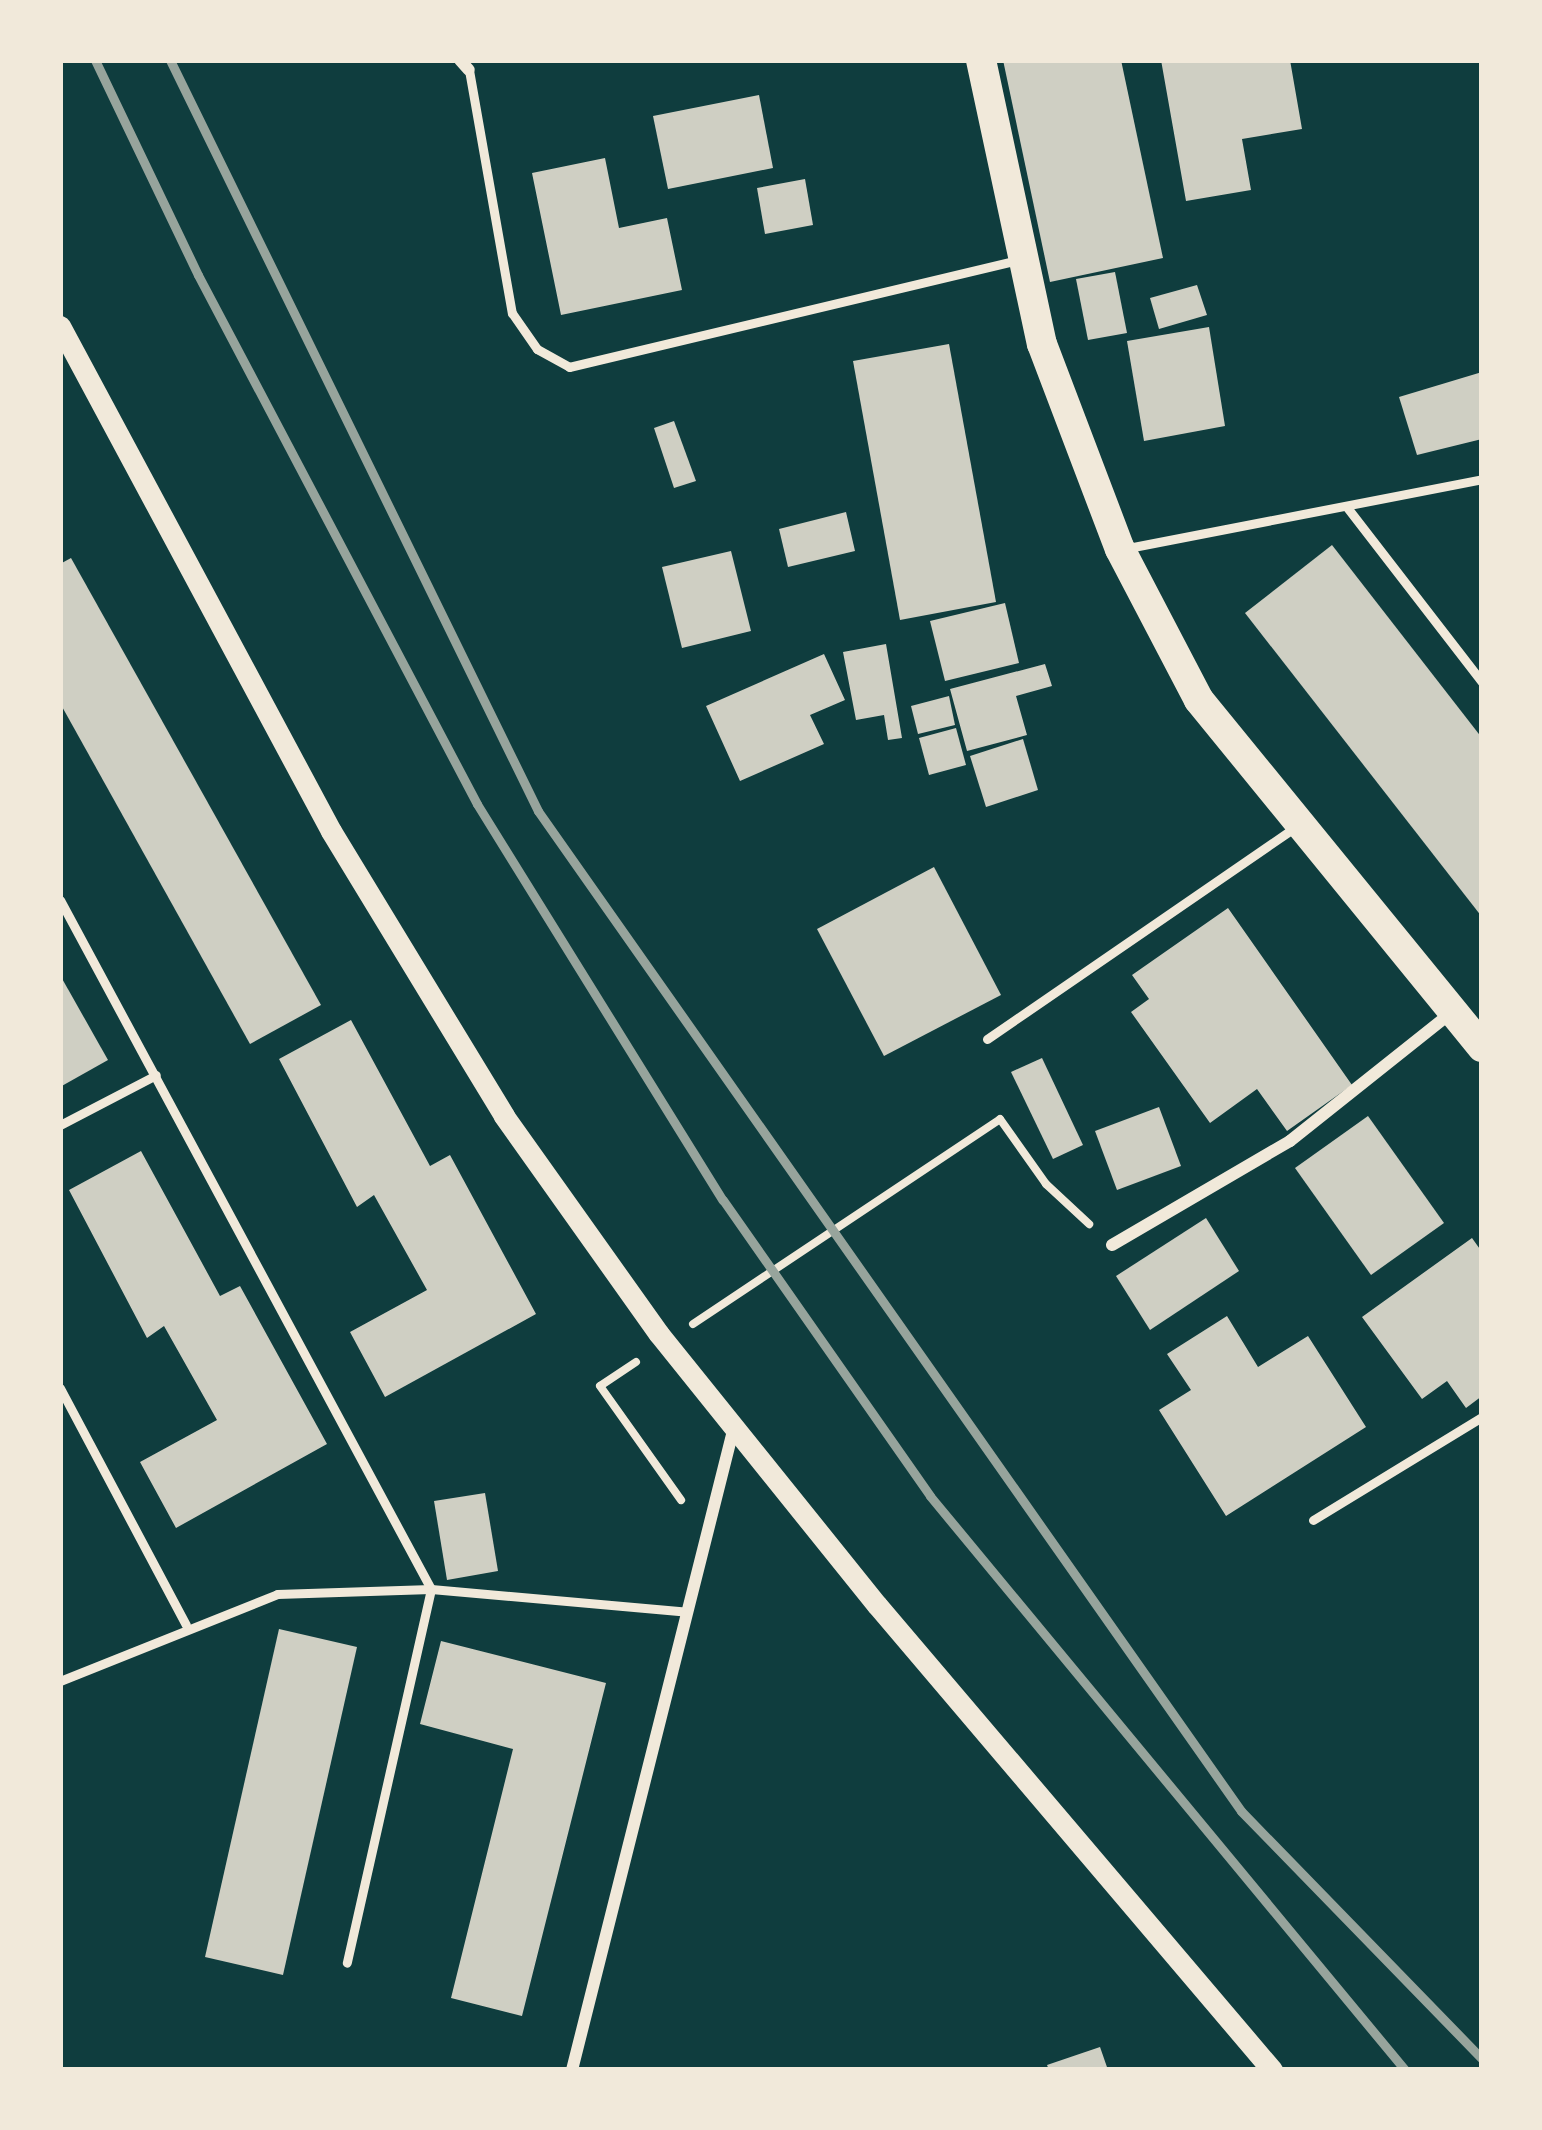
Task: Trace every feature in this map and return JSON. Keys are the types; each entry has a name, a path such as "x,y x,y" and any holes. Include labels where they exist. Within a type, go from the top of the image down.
{"main road":[{"path":"981,60 1042,344 1120,549 1199,700 1482,1047"}],"street":[{"path":"60,326 331,830 504,1116 734,1427 1272,2070"},
{"path":"1112,1245 1290,1141 1453,1012"},
{"path":"572,2070 734,1427"}],"lane":[{"path":"464,65 512,313 537,349 569,367 1024,259"},
{"path":"1120,549 1482,479"},
{"path":"1346,506 1482,682"},
{"path":"987,1039 1300,824"},
{"path":"60,899 430,1589 347,1963"},
{"path":"60,1125 155,1075"},
{"path":"62,1395 186,1625"},
{"path":"1313,1520 1482,1417"},
{"path":"60,1681 186,1625 277,1594 430,1589 687,1612"}],"path":[{"path":"676,1335 1000,1119 1046,1184 1112,1245"},
{"path":"653,1461 600,1386 657,1348"}],"building":[{"path":"1003,60 1121,60 1163,258 1050,282"},
{"path":"1161,60 1290,60 1302,129 1242,139 1251,190 1186,201"},
{"path":"759,95 773,168 668,189 653,116"},
{"path":"605,158 619,228 667,218 682,290 561,315 532,173"},
{"path":"805,179 813,225 765,234 757,188"},
{"path":"1115,272 1127,333 1088,340 1076,279"},
{"path":"1197,285 1207,315 1159,329 1150,298"},
{"path":"1209,327 1225,426 1144,441 1127,341"},
{"path":"949,344 996,602 900,620 853,361"},
{"path":"1482,372 1482,439 1417,455 1399,397"},
{"path":"674,421 696,481 674,488 654,428"},
{"path":"846,512 855,551 788,567 779,529"},
{"path":"1332,545 1482,738 1482,917 1245,613"},
{"path":"731,551 751,631 682,648 662,567"},
{"path":"71,558 321,1005 250,1044 60,703 60,564"},
{"path":"1005,603 1019,663 945,681 930,621"},
{"path":"886,644 902,738 888,740 884,715 856,720 843,652"},
{"path":"824,654 845,700 810,715 824,744 740,781 706,706"},
{"path":"1045,664 1052,686 1016,696 1027,735 967,751 950,689"},
{"path":"949,696 955,725 918,734 911,706"},
{"path":"956,728 966,765 929,775 919,738"},
{"path":"1023,739 1038,790 986,807 970,756"},
{"path":"934,867 1001,995 884,1056 817,929"},
{"path":"1228,908 1352,1085 1287,1131 1257,1089 1210,1123 1131,1012 1149,999 1132,975"},
{"path":"60,975 108,1060 60,1087"},
{"path":"351,1020 430,1166 450,1155 536,1314 385,1397 350,1332 427,1290 374,1195 357,1207 279,1059"},
{"path":"1042,1058 1083,1145 1053,1159 1011,1072"},
{"path":"1159,1107 1181,1166 1117,1190 1095,1131"},
{"path":"1368,1116 1444,1223 1371,1275 1295,1168"},
{"path":"141,1151 220,1296 240,1286 327,1444 176,1528 140,1462 217,1420 164,1326 147,1338 69,1190"},
{"path":"1206,1218 1239,1271 1150,1330 1116,1276"},
{"path":"1472,1238 1482,1252 1482,1396 1466,1408 1447,1381 1422,1399 1362,1317"},
{"path":"1227,1316 1258,1367 1308,1336 1366,1427 1226,1516 1159,1410 1191,1390 1167,1354"},
{"path":"485,1493 498,1571 447,1580 434,1501"},
{"path":"279,1629 357,1647 283,1975 205,1957"},
{"path":"441,1641 606,1683 522,2016 451,1998 513,1749 420,1724"},
{"path":"1100,2047 1108,2070 1049,2070 1047,2065"}],"railway":[{"path":"95,60 198,275 477,804 723,1200 930,1496 1405,2070"},
{"path":"170,60 538,811 1241,1811 1482,2059"}]}
